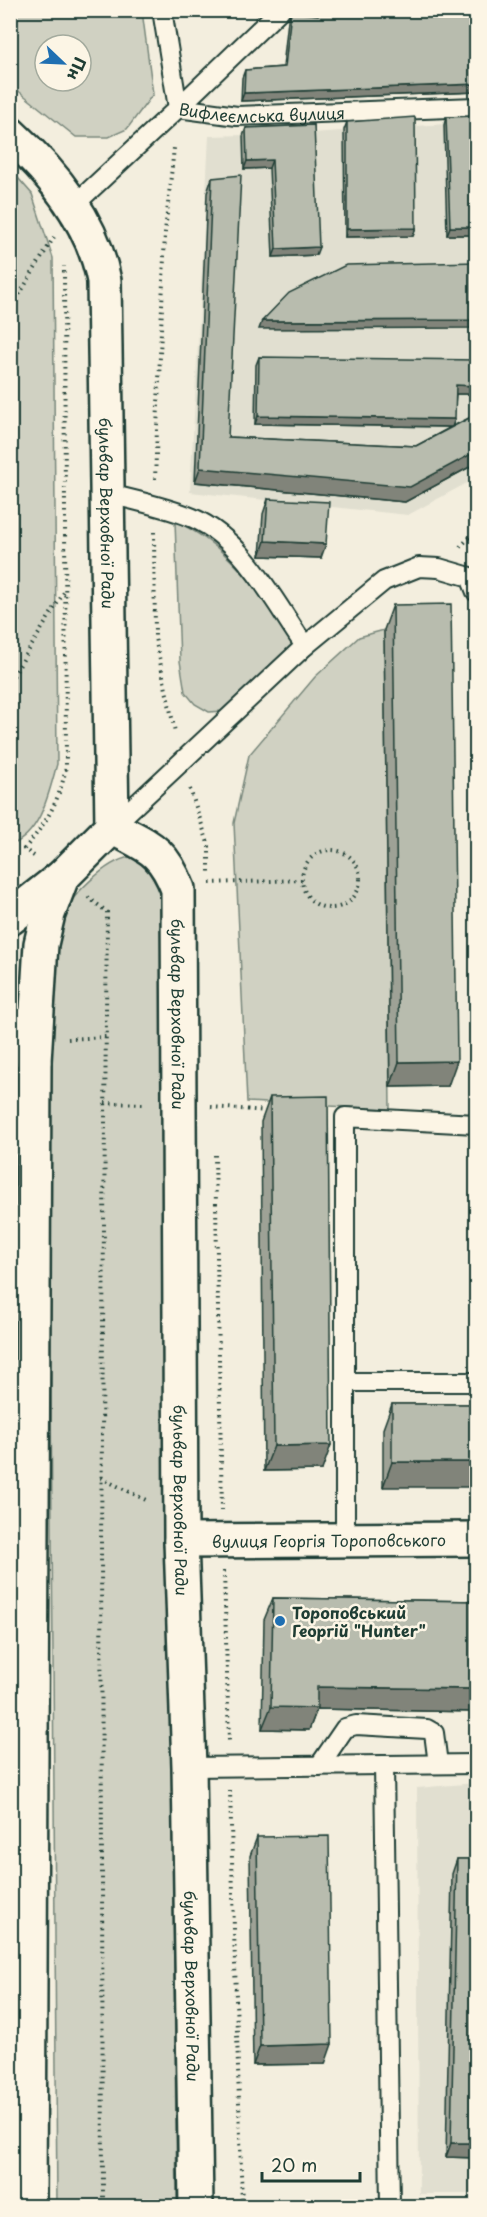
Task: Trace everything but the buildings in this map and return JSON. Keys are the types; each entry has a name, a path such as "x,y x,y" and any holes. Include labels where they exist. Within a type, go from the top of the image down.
{"street":[{"path":"10,135 42,164 73,206"},
{"name":"бульвар Верховної Ради","path":"73,206 99,254 104,281 109,494 112,827 146,843 157,852 170,867 178,889 181,1105 181,1541 189,1767 196,2206"},
{"path":"10,918 62,877 112,827"},
{"path":"29,2206 34,1063 41,944 48,914 62,877"},
{"path":"10,1022 27,1042 34,1063"},
{"name":"вулиця Георгія Тороповського","path":"181,1541 477,1539"}],"lane":[{"path":"162,10 178,108"},
{"path":"178,108 280,10"},
{"name":"Вифлеємська вулиця","path":"73,206 178,108 237,116 477,107"},
{"path":"109,494 154,504 195,519 226,541 247,562 304,646"},
{"path":"112,827 304,646 384,581 419,567 459,573 470,577 477,592"},
{"path":"345,1540 345,1117 477,1124"},
{"path":"346,1382 477,1382"},
{"path":"319,1766 345,1728 357,1725 427,1729 434,1733 438,1764"},
{"path":"189,1767 477,1764"},
{"path":"384,1765 390,2206"}],"path":[{"path":"10,310 55,236 58,244"},
{"path":"24,849 44,827 62,792 66,767 64,261"},
{"path":"10,681 67,587"},
{"path":"332,850 349,857 359,872 360,881 353,898 336,908 317,904 309,898 302,880 308,861 315,855 332,850"},
{"path":"210,883 302,880"},
{"path":"103,2206 101,1530 107,912"},
{"path":"105,1103 181,1105 274,1112"}],"shaded area":[{"path":"10,11 142,11 153,94 127,129 109,137 76,137 11,85"},
{"path":"476,122 476,478 408,515 190,492 209,136 311,133"},
{"path":"11,170 32,194 53,258 57,764 47,799 37,822 21,840 11,845"},
{"path":"175,521 213,544 229,558 256,590 294,644 223,711 209,712 195,704 185,692 180,661"},
{"path":"384,630 390,1109 247,1102 234,823 249,755 315,677 359,637"},
{"path":"130,857 140,859 160,880 177,2206 57,2206 48,979 60,920 71,901 89,881 110,865"},
{"path":"476,1783 476,2194 419,2194 417,1788"}],"place":[{"name":"Тороповський Георгій \"Hunter\"","path":"280,1621"}]}
